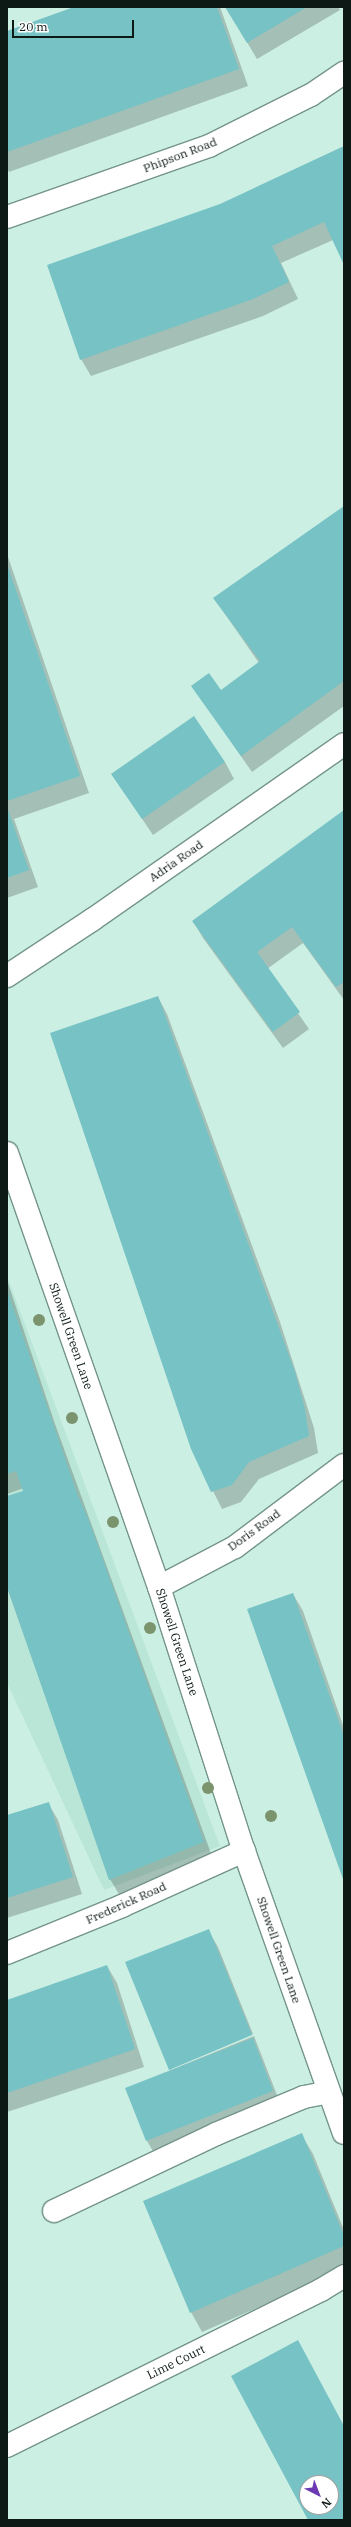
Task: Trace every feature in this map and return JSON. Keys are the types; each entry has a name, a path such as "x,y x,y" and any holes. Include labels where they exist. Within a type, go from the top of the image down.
{"street":[{"name":"Phipson Road","path":"7,217 209,146 311,95 344,73"},
{"name":"Adria Road","path":"7,976 92,920 344,744"},
{"name":"Showell Green Lane","path":"7,1153 159,1587 244,1851 344,2133"},
{"name":"Doris Road","path":"159,1587 235,1547 344,1465"},
{"name":"Frederick Road","path":"7,1953 122,1906 244,1851"},
{"path":"54,2211 216,2134 304,2097 329,2092"},
{"name":"Lime Court","path":"7,2446 321,2290 344,2276"}],"shaded area":[{"path":"7,1276 220,1846 104,1890 7,1683"}],"building":[{"path":"74,7 217,7 239,69 7,152 7,31"},
{"path":"225,7 307,7 247,43"},
{"path":"344,146 344,265 324,222 272,246 289,282 253,299 80,360 47,265 220,204"},
{"path":"344,506 344,681 241,756 191,686 209,673 221,690 260,661 213,598"},
{"path":"7,564 80,776 7,801"},
{"path":"194,716 225,762 142,819 111,774"},
{"path":"7,807 29,870 7,878"},
{"path":"344,810 344,982 336,987 292,927 257,952 300,1012 273,1032 192,921"},
{"path":"158,996 295,1372 305,1409 309,1436 249,1462 232,1485 211,1492 191,1449 50,1033"},
{"path":"7,1290 78,1496 89,1521 204,1842 109,1880 7,1587 7,1496 23,1491 16,1471 7,1474"},
{"path":"293,1593 344,1736 344,1882 247,1609"},
{"path":"49,1802 73,1877 7,1898 7,1815"},
{"path":"209,1929 252,2035 169,2070 125,1962"},
{"path":"107,1965 135,2049 7,2093 7,2000"},
{"path":"253,2038 273,2091 146,2141 125,2088"},
{"path":"302,2133 344,2236 344,2246 190,2313 143,2201"},
{"path":"298,2340 344,2426 344,2520 308,2520 305,2515 339,2515 339,2475 299,2475 299,2503 231,2376"}]}
